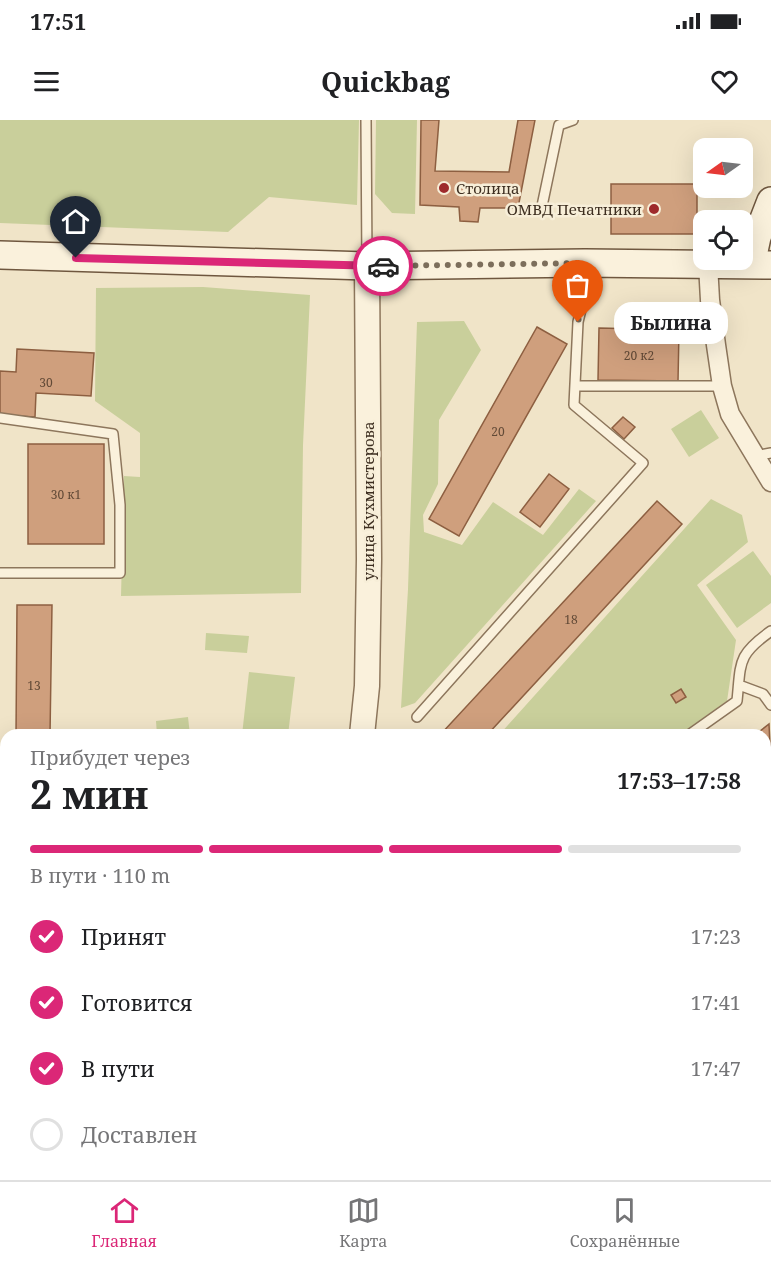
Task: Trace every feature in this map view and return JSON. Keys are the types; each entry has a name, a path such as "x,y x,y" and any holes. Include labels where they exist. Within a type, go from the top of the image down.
{"main road":[{"path":"761,265 757,237 771,201"},
{"path":"0,255 367,266 693,264"}],"street":[{"name":"улица Кухмистерова","path":"363,729 367,686 369,559 367,266"},
{"path":"708,270 710,300 722,386 730,414 762,454 771,482"}],"lane":[{"path":"366,120 367,266"},
{"path":"542,206 559,125 573,120"},
{"path":"417,717 643,463 574,405 578,322 583,301 585,263"},
{"path":"575,386 722,386"},
{"path":"0,418 114,434 120,505 120,573 0,573"},
{"path":"697,729 737,701 742,658 753,643 771,631"},
{"path":"739,685 763,694 771,705"}],"green space":[{"path":"0,120 359,120 357,205 269,197 228,232 0,223"},
{"path":"376,120 417,120 415,214 392,213 375,194"},
{"path":"203,287 310,295 303,445 301,593 121,596 124,476 140,477 140,433 95,401 96,288"},
{"path":"464,321 481,350 439,420 438,484 423,515 424,532 462,545 493,502 543,535 579,489 596,501 415,703 401,708 408,589 417,322"},
{"path":"701,410 719,438 689,457 671,429"},
{"path":"711,499 742,515 748,542 697,585 736,640 727,701 687,729 504,729"},
{"path":"753,551 771,576 771,603 737,628 706,585"},
{"path":"206,633 249,636 247,653 205,650"},
{"path":"249,672 295,677 289,729 243,729"},
{"path":"188,717 189,729 157,729 156,721"}],"building":[{"path":"421,120 439,120 435,171 509,172 518,120 535,120 518,208 480,208 478,222 460,221 459,207 420,205"},
{"name":"ОМВД Печатники","path":"611,184 693,184 693,198 697,198 697,210 693,210 693,234 611,234"},
{"path":"537,327 567,344 459,536 429,519"},
{"path":"599,328 679,330 678,381 598,380"},
{"path":"17,349 94,353 91,396 36,393 35,417 0,415 0,371 16,372"},
{"path":"623,417 635,427 624,439 612,428"},
{"path":"28,444 104,444 104,544 28,544"},
{"path":"549,474 569,489 540,527 520,512"},
{"path":"657,501 682,524 493,729 446,729"},
{"path":"17,605 52,605 50,729 16,729"},
{"path":"681,689 686,697 676,703 671,695"}],"way so far":[{"path":"383,266 585,263 583,301 578,322"}],"place":[{"name":"Столица","path":"444,188"},
{"name":"ОМВД Печатники","path":"654,209"},
{"name":"Былина","path":"578,322"}],"route":[{"path":"76,258 383,266"}]}
